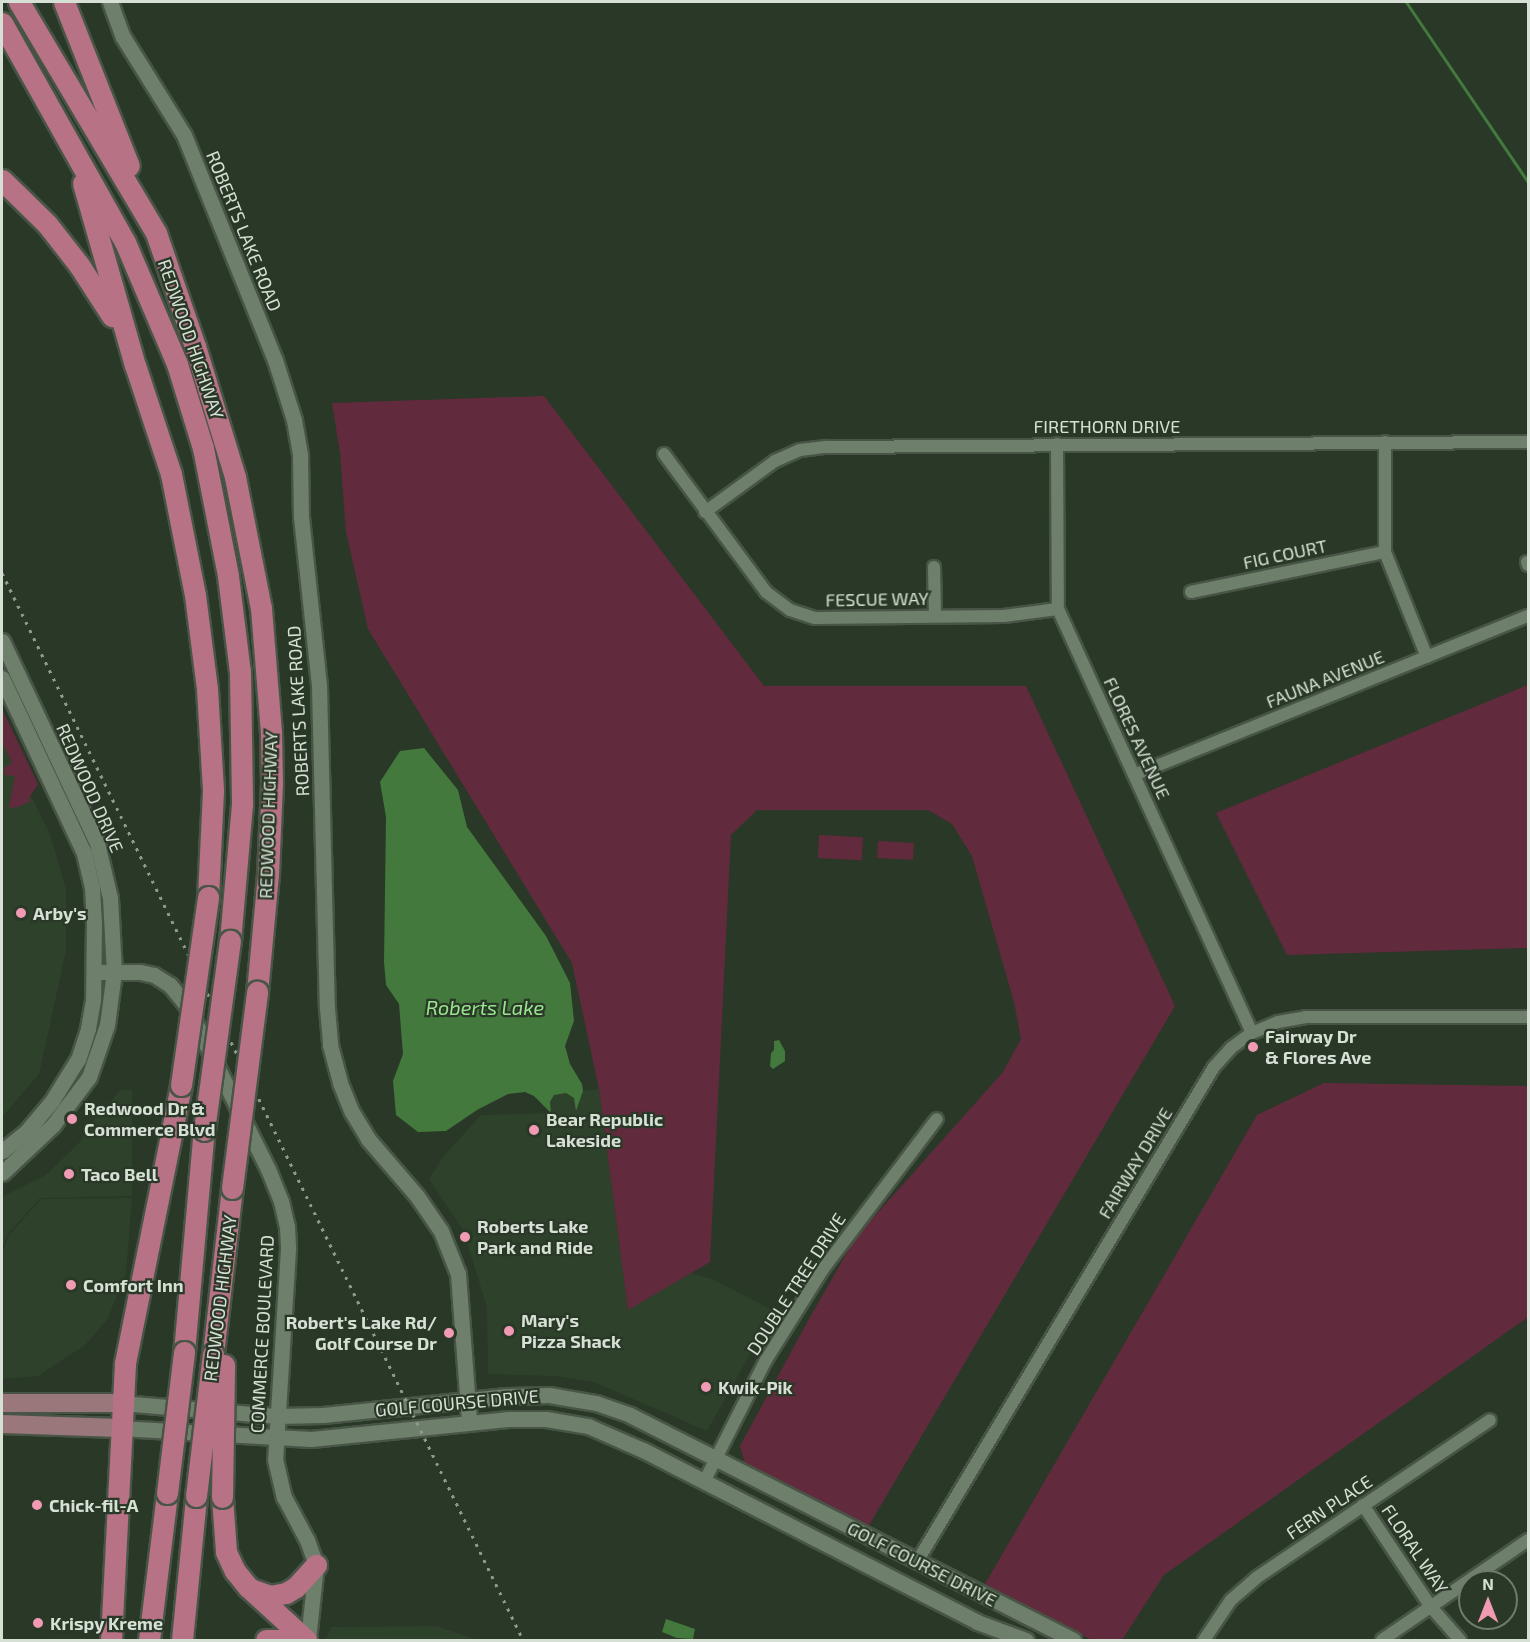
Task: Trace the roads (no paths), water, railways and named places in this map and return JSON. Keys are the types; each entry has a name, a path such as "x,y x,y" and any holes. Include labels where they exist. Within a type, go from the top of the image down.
{"highway":[{"name":"REDWOOD HIGHWAY","path":"19,2 156,233 195,346 235,477 261,608 271,732 272,783 268,874 257,992 232,1188 219,1355 196,1496 182,1641"},
{"path":"64,2 156,233"},
{"name":"REDWOOD HIGHWAY","path":"2,23 125,242 162,326 191,406 214,493 234,621 242,718 242,804 230,941 204,1130 184,1352 149,1641"},
{"path":"77,156 97,237 135,365 171,474 195,596 207,689 213,791 208,897 181,1085 125,1363 119,1428 111,1641"},
{"path":"2,180 48,224 80,266 107,306 135,365"},
{"path":"219,1355 222,1497 226,1552 235,1571 307,1641"},
{"path":"253,1590 270,1596 286,1593 296,1587 316,1565"},
{"path":"266,1641 296,1641"}],"main road":[{"name":"GOLF COURSE DRIVE","path":"2,1402 121,1403"},
{"name":"GOLF COURSE DRIVE","path":"2,1424 119,1428"}],"street":[{"name":"ROBERTS LAKE ROAD","path":"110,2 123,37 184,135 275,360 294,420 300,455 302,529 319,686 327,1008 330,1045 340,1083 352,1112 368,1140 417,1196 441,1231 459,1274 469,1422"},
{"path":"1385,442 1385,552 1427,657"},
{"name":"FIRETHORN DRIVE","path":"705,512 775,461 800,450 826,447 1528,442"},
{"name":"FLORES AVENUE","path":"1057,444 1058,609 1252,1033"},
{"name":"FESCUE WAY","path":"664,453 705,512 766,592 790,610 815,618 1004,616 1058,609"},
{"name":"FIG COURT","path":"1191,592 1385,552"},
{"path":"934,567 935,616"},
{"name":"FAUNA AVENUE","path":"1134,775 1528,616"},
{"name":"REDWOOD DRIVE","path":"2,641 97,843 110,898 114,972 107,1024 89,1077 53,1125 2,1170"},
{"name":"REDWOOD DRIVE","path":"2,678 84,853 92,887 94,972 93,1000 88,1029 72,1070 27,1131 2,1151"},
{"name":"COMMERCE BOULEVARD","path":"94,972 154,975 170,985 188,1006 268,1169 281,1201 287,1227 288,1249 276,1416 277,1476 284,1497 307,1540 316,1565 307,1641"},
{"name":"FAIRWAY DRIVE","path":"916,1562 1214,1067 1252,1033 1278,1022 1305,1017 1528,1017"},
{"path":"72,1070 89,1077"},
{"name":"DOUBLE TREE DRIVE","path":"704,1482 766,1360 823,1269 938,1119"},
{"name":"GOLF COURSE DRIVE","path":"121,1403 276,1416 323,1415 466,1400 549,1395 596,1403 630,1415 1073,1641"},
{"name":"GOLF COURSE DRIVE","path":"119,1428 311,1439 469,1422 546,1419 588,1426 704,1482 976,1622 1026,1641"},
{"name":"FERN PLACE","path":"1204,1641 1231,1600 1256,1578 1490,1420"},
{"name":"FLORAL WAY","path":"1363,1505 1431,1607 1460,1641"},
{"path":"1382,1641 1528,1540"}],"water":[{"name":"Roberts Lake","path":"424,748 458,790 467,827 546,936 570,983 574,1021 565,1046 570,1064 582,1084 583,1091 576,1111 574,1098 566,1093 554,1095 550,1102 551,1113 534,1096 525,1092 508,1094 477,1110 446,1131 418,1132 396,1115 393,1081 403,1054 399,1004 386,985 384,962 386,817 380,782 400,751"},
{"path":"779,1040 785,1051 785,1061 773,1069 770,1066 771,1053 774,1050 774,1041"},
{"path":"666,1619 695,1629 693,1639 677,1638 662,1632"}],"waterway":[{"path":"1406,2 1528,182"}],"railway":[{"path":"2,573 523,1640"}],"place":[{"name":"Arby's","path":"21,913"},
{"name":"Fairway Dr & Flores Ave","path":"1253,1047"},
{"name":"Redwood Dr & Commerce Blvd","path":"72,1119"},
{"name":"Bear Republic Lakeside","path":"534,1130"},
{"name":"Taco Bell","path":"69,1174"},
{"name":"Roberts Lake Park and Ride","path":"465,1237"},
{"name":"Comfort Inn","path":"71,1285"},
{"name":"Mary's Pizza Shack","path":"509,1331"},
{"name":"Robert's Lake Rd/ Golf Course Dr","path":"449,1333"},
{"name":"Kwik-Pik","path":"706,1387"},
{"name":"Chick-fil-A","path":"37,1505"},
{"name":"Krispy Kreme","path":"38,1623"}]}
